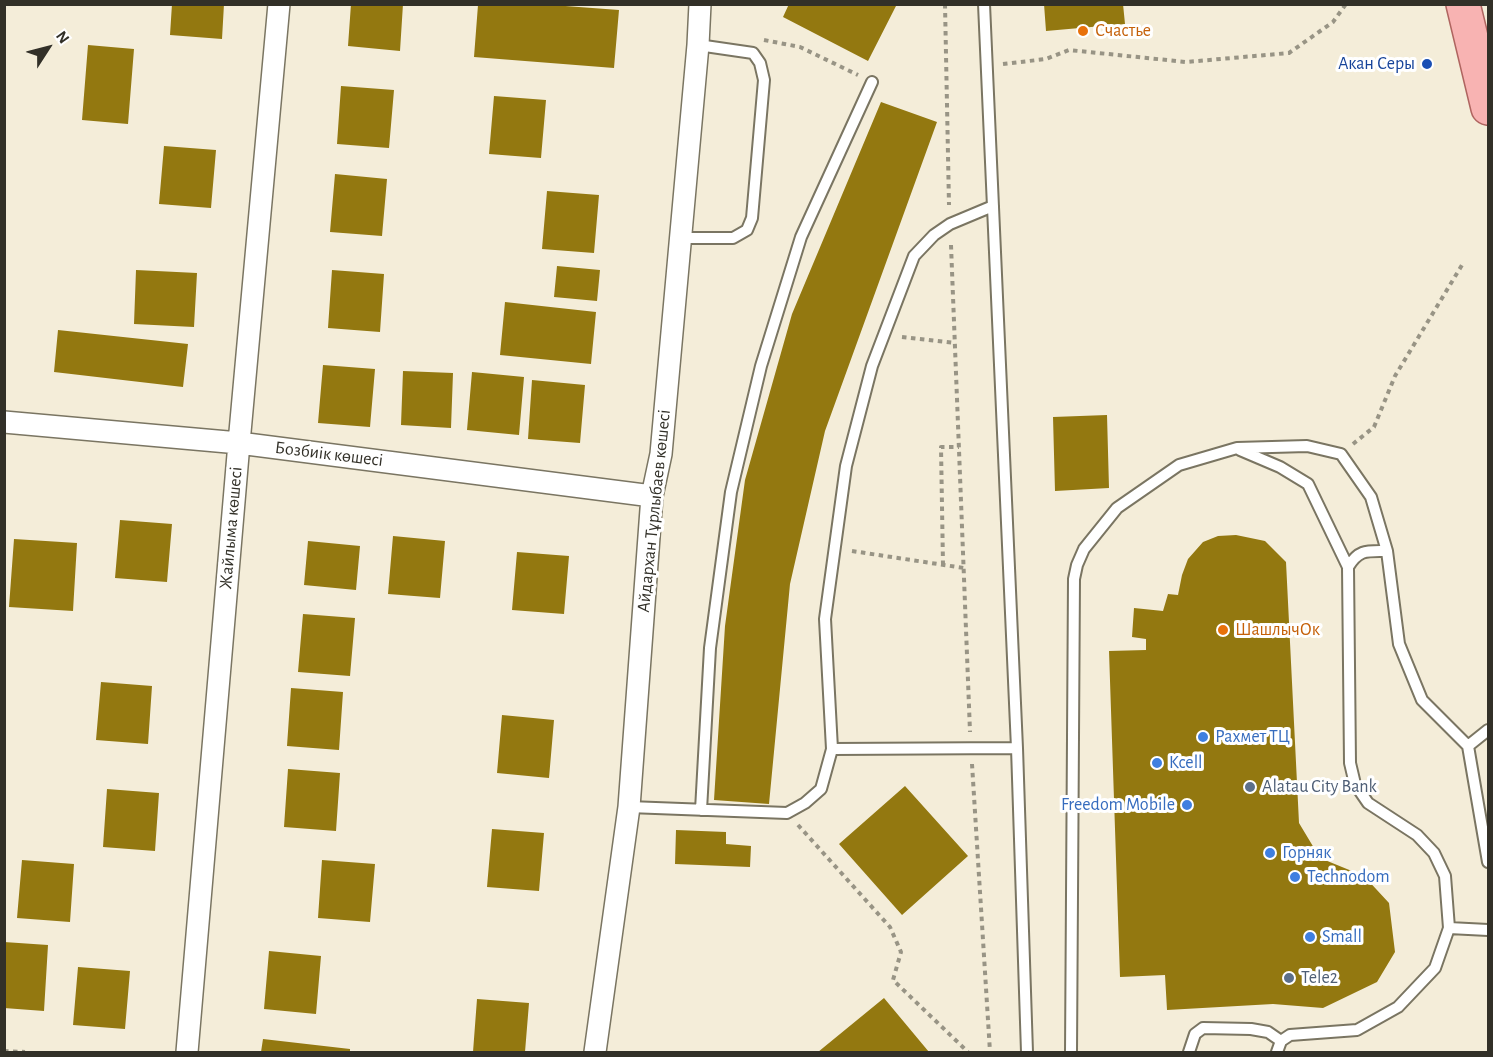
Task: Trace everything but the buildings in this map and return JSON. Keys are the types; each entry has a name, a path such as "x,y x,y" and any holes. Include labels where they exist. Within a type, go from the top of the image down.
{"main road":[{"path":"1463,4 1488,108"}],"street":[{"name":"Жайлыма көшесі","path":"187,1053 279,4"},
{"name":"Айдархан Тұрлыбаев көшесі","path":"595,1053 629,807 652,496 661,454 700,4"},
{"name":"Бозбиік көшесі","path":"4,422 239,442 652,496"}],"lane":[{"path":"984,4 1017,748 1027,1053"},
{"path":"681,238 733,238 747,230 752,218 764,80 760,63 753,53 698,45"},
{"path":"701,810 710,648 734,481 760,366 801,237 872,82"},
{"path":"629,807 787,813 805,803 821,789 832,749 825,619 846,466 872,366 914,256 934,235 950,224 993,206"},
{"path":"1071,1053 1074,591 1077,565 1084,549 1117,508 1179,465 1238,448 1307,446 1341,454 1371,497 1387,551 1399,644 1422,700 1468,746 1488,862"},
{"path":"1238,448 1280,467 1308,484 1348,567 1350,763 1355,784 1368,802 1417,835 1434,853 1445,876 1449,928 1436,968 1398,1006 1357,1030 1290,1035 1281,1041 1276,1053"},
{"path":"1348,567 1354,556 1366,551 1387,551"},
{"path":"1468,746 1488,729"},
{"path":"832,749 1017,748"},
{"path":"1449,928 1488,930"},
{"path":"1189,1053 1196,1034 1203,1028 1251,1029 1268,1032 1281,1041"}],"path":[{"path":"945,4 950,224 971,748 990,1053"},
{"path":"987,66 1046,59 1069,50 1186,62 1289,53 1333,22 1346,4"},
{"path":"758,39 800,47 872,82"},
{"path":"1341,454 1374,427 1395,376 1462,265"},
{"path":"884,334 955,343"},
{"path":"944,565 941,447 959,447"},
{"path":"835,548 964,568"},
{"path":"787,813 890,927 900,952 893,980 968,1053"},
{"path":"4,1051 25,1053"}],"place":[{"name":"Счастье","path":"1083,31"},
{"name":"Акан Серы","path":"1427,64"},
{"name":"ШашлычОк","path":"1223,630"},
{"name":"Рахмет ТЦ","path":"1203,737"},
{"name":"Kcell","path":"1157,763"},
{"name":"Alatau City Bank","path":"1250,787"},
{"name":"Freedom Mobile","path":"1187,805"},
{"name":"Горняк","path":"1270,853"},
{"name":"Technodom","path":"1295,877"},
{"name":"Small","path":"1310,937"},
{"name":"Tele2","path":"1289,978"}]}
